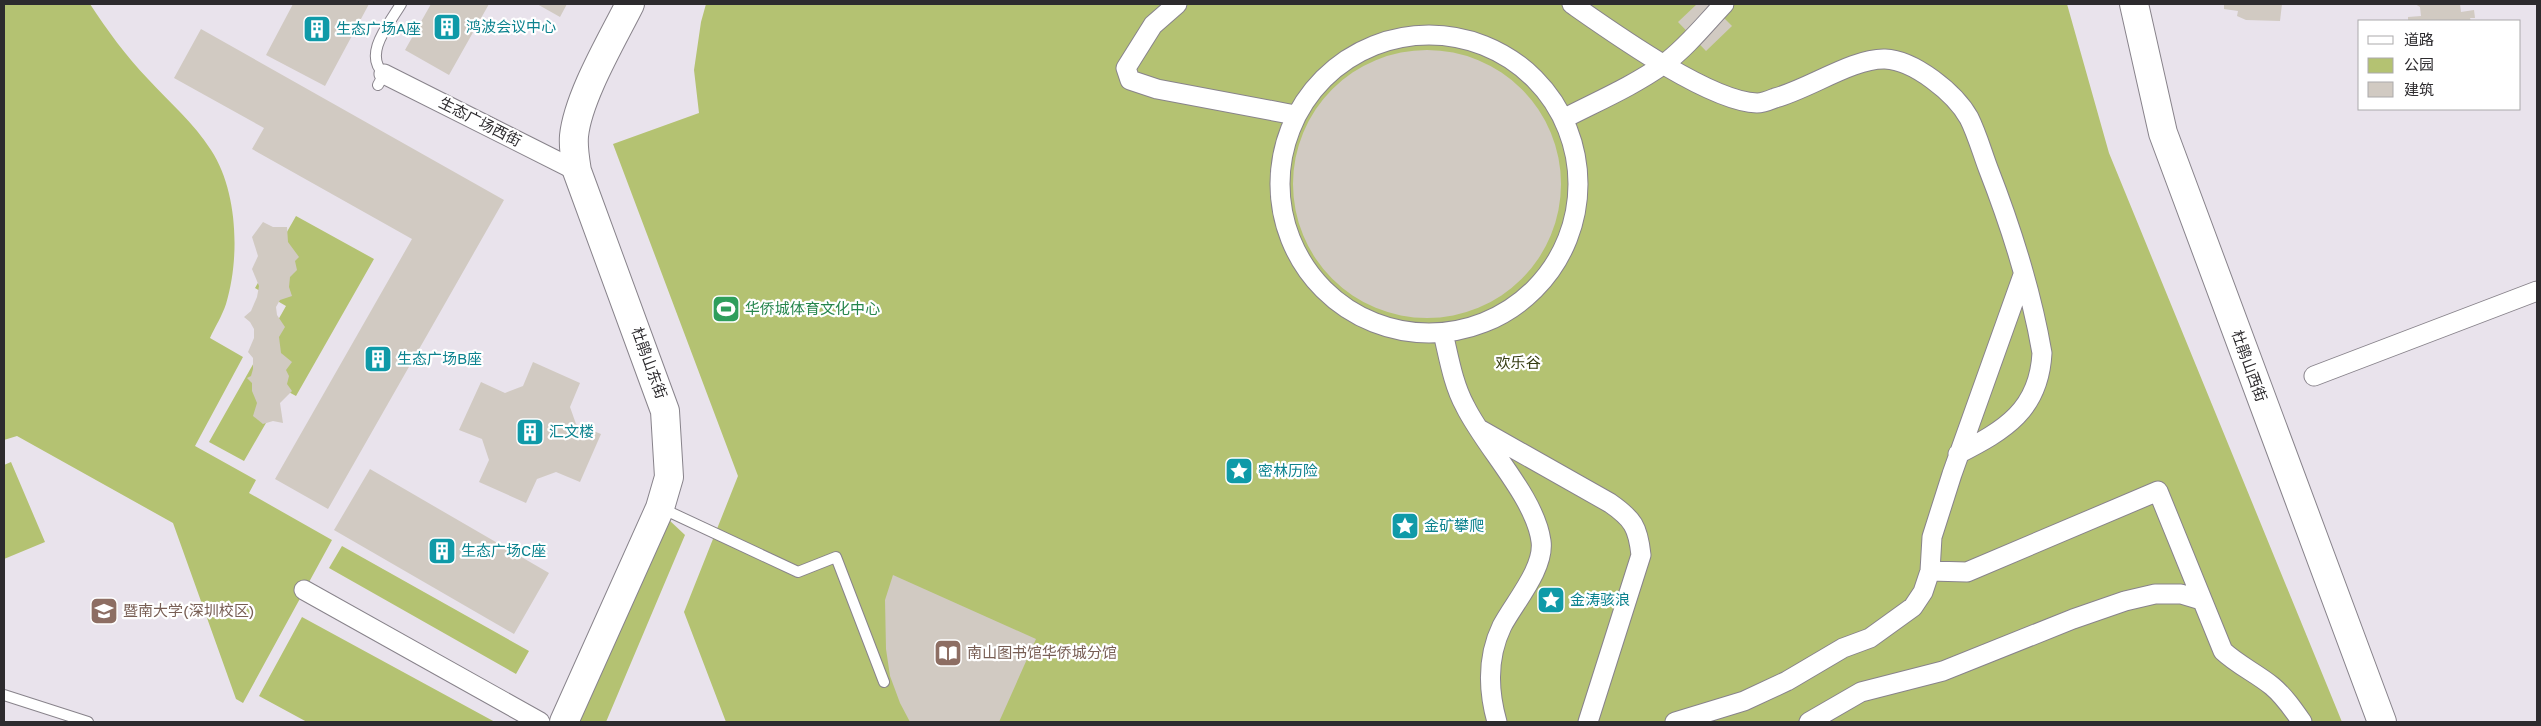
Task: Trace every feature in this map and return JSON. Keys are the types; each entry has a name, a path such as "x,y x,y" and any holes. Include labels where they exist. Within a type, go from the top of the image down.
{"street":[{"name":"杜鹃山东街","path":"564,722 660,508 669,477 665,411 577,171 574,136 577,119 587,94 630,4"},
{"path":"1177,4 1153,25 1126,68 1130,80 1157,89 1295,115"},
{"path":"1572,4 1633,46 1731,98 1758,103 1791,94 1864,61 1886,59 1918,70 1944,87 1969,118 2010,224 2042,353 2041,373 2027,406 2016,418 1996,434 1958,454"},
{"path":"1565,118 1613,94 1664,64 1693,38 1724,4"},
{"name":"杜鹃山西街","path":"2134,4 2163,133 2382,722"},
{"path":"1431,34 1472,40 1510,57 1542,84 1565,118 1579,164 1577,212 1561,257 1530,295 1490,321 1443,333 1398,331 1355,315 1319,286 1297,258 1284,224 1278,189 1282,151 1295,115 1319,82 1352,56 1390,39 1431,34"},
{"name":"生态广场西街","path":"381,79 577,171"},
{"path":"1675,722 1744,701 1787,681 1843,648 1870,638 1913,607 1923,592 1930,571 1932,537 1958,454 2023,275"},
{"path":"2314,376 2537,291"},
{"path":"1443,333 1452,373 1464,405 1476,427 1529,508 1541,541 1540,554 1534,572 1502,627 1492,656 1490,698 1496,722"},
{"path":"1476,427 1610,503 1628,515 1638,534 1640,555 1588,722"},
{"path":"1930,571 1967,572 2158,491 2223,651 2234,662 2271,685 2287,701 2302,722"},
{"path":"304,590 540,722"},
{"path":"1809,722 1861,692 1943,671 2073,619 2125,601 2164,594 2181,594 2201,600"}],"lane":[{"path":"381,79 375,54 379,42 401,4"},
{"path":"660,508 798,572 836,557 884,682"},
{"path":"4,695 88,722"}],"green space":[{"path":"4,4 90,4 132,61 204,140 220,167 227,185 234,225 235,246 233,266 226,304 210,338 243,357 195,446 256,480 249,493 332,540 243,703 236,699 173,523 17,436 4,440"},
{"name":"欢乐谷","path":"706,4 2067,4 2109,153 2342,722 726,722 684,612 738,476 613,144 699,113 694,70 701,22"},
{"path":"296,216 374,259 296,396 285,390 244,461 209,442 286,306 255,288"},
{"path":"11,462 45,542 4,559 4,465"},
{"path":"668,519 685,535 606,722 570,722"},
{"path":"342,546 529,651 516,674 329,568"},
{"path":"302,617 495,722 307,722 259,696"}],"building":[{"name":"生态广场A座","path":"293,4 369,4 325,86 266,55"},
{"name":"鸿波会议中心","path":"431,4 489,4 449,75 405,50"},
{"name":"鸿波会议中心","path":"537,4 567,4 560,17"},
{"path":"1697,4 1710,4 1732,26 1706,51 1678,22"},
{"path":"2224,4 2282,4 2280,21 2246,20 2237,16 2238,11 2224,9"},
{"path":"2415,4 2460,4 2461,12 2474,10 2475,18 2470,18 2471,20 2408,20 2408,17 2421,16 2420,7"},
{"name":"生态广场B座","path":"201,29 504,200 328,509 275,479 412,239 252,149 264,128 174,78"},
{"path":"1427,50 1466,56 1490,66 1512,81 1530,99 1545,121 1555,145 1561,184 1555,223 1545,247 1530,269 1512,287 1490,302 1466,312 1427,318 1388,312 1364,302 1342,287 1324,269 1309,247 1299,223 1293,184 1299,145 1309,121 1324,99 1342,81 1364,66 1388,56"},
{"path":"263,222 273,227 287,227 288,242 299,257 295,261 297,270 290,277 289,287 292,296 280,300 276,307 277,315 285,327 279,337 281,353 292,362 286,370 289,376 287,384 292,391 280,403 283,423 273,421 263,424 253,416 257,403 252,391 252,383 247,378 251,376 253,369 253,358 248,352 254,338 254,329 244,317 251,311 257,297 259,286 252,269 258,256 252,237"},
{"name":"汇文楼","path":"533,362 580,383 570,407 576,424 601,434 580,482 556,472 537,479 526,503 479,482 489,460 482,439 459,430 481,382 505,393 523,386"},
{"name":"生态广场C座","path":"370,469 549,573 514,634 334,530"},
{"path":"893,575 1036,639 999,722 910,722 900,703 890,676 886,649 885,600"}],"place":[{"name":"鸿波会议中心","path":"447,27"},
{"name":"生态广场A座","path":"317,29"},
{"name":"华侨城体育文化中心","path":"726,309"},
{"name":"生态广场B座","path":"378,359"},
{"name":"汇文楼","path":"530,432"},
{"name":"密林历险","path":"1239,471"},
{"name":"金矿攀爬","path":"1405,526"},
{"name":"生态广场C座","path":"442,551"},
{"name":"金涛骇浪","path":"1551,600"},
{"name":"暨南大学(深圳校区)","path":"104,611"},
{"name":"南山图书馆华侨城分馆","path":"948,653"}]}
